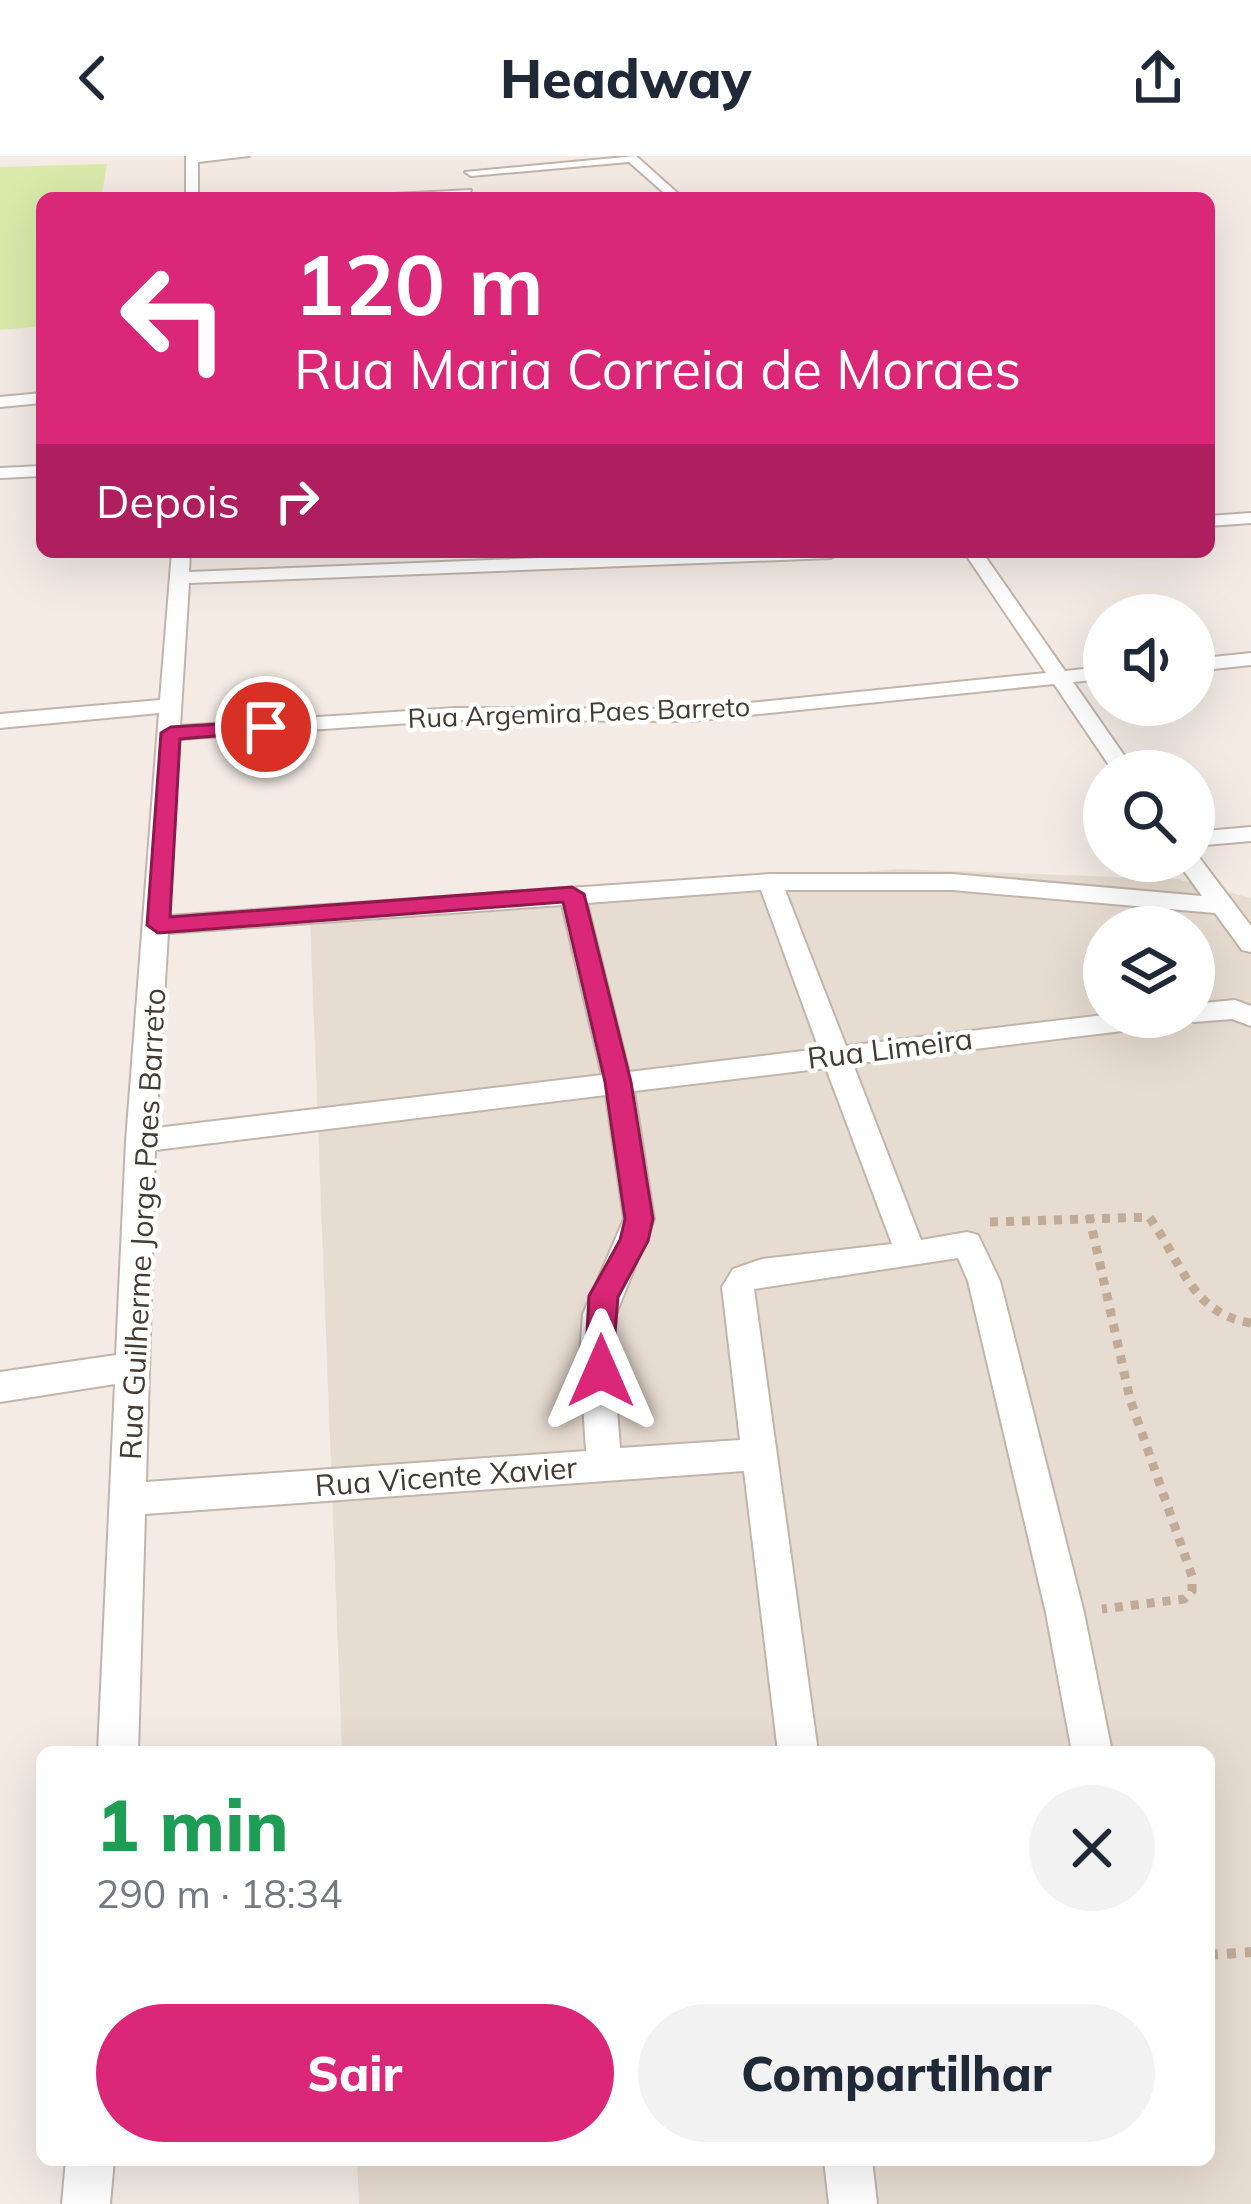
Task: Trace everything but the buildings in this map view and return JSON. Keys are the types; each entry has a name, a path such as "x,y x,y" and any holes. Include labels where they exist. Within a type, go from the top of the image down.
{"street":[{"path":"192,192 192,157 243,156"},
{"path":"467,192 472,156"},
{"path":"471,172 631,157 670,192"},
{"path":"551,166 561,183"},
{"path":"0,402 36,399"},
{"path":"0,473 36,471"},
{"path":"1215,521 1251,518"},
{"path":"180,565 531,558"},
{"path":"977,558 1109,750"},
{"name":"Rua Guilherme Jorge Paes Barreto","path":"118,1746 131,1499 140,1141 180,565"},
{"path":"1215,663 1251,659"},
{"name":"Rua Argemira Paes Barreto","path":"0,722 691,715 1083,676"},
{"path":"1215,837 1251,834"},
{"path":"158,925 770,882 952,882 1222,906"},
{"path":"770,882 911,1254"},
{"path":"1204,882 1251,944"},
{"path":"572,894 618,1082 639,1219 634,1241 604,1296 599,1324 604,1466"},
{"path":"1215,1011 1235,1009 1251,1017"},
{"name":"Rua Limeira","path":"140,1141 1083,1026"},
{"path":"797,1746 738,1287 744,1278 762,1272 967,1244 984,1281 1064,1613 1091,1746"},
{"path":"0,1387 133,1367"},
{"name":"Rua Vicente Xavier","path":"131,1499 762,1454"},
{"path":"86,2204 89,2166"},
{"path":"849,2166 854,2204"}],"path":[{"path":"967,1244 970,1228 980,1223 1089,1215 1149,1217 1182,1278 1206,1307 1234,1323 1251,1323"},
{"path":"1064,1613 1184,1599 1192,1591 1192,1576 1130,1399 1089,1215"},
{"path":"1215,1955 1251,1952"}],"shaded area":[{"path":"898,869 1083,876 1083,882 1188,882 1251,898 1251,2204 359,2204 357,2166 1215,2166 1215,1746 342,1746 310,918"}],"green space":[{"path":"107,164 102,192 36,192 36,327 0,330 0,167"}],"route":[{"path":"266,727 171,733 158,925 572,894 618,1082 639,1219 634,1241 604,1296 599,1324 601,1371"}]}
